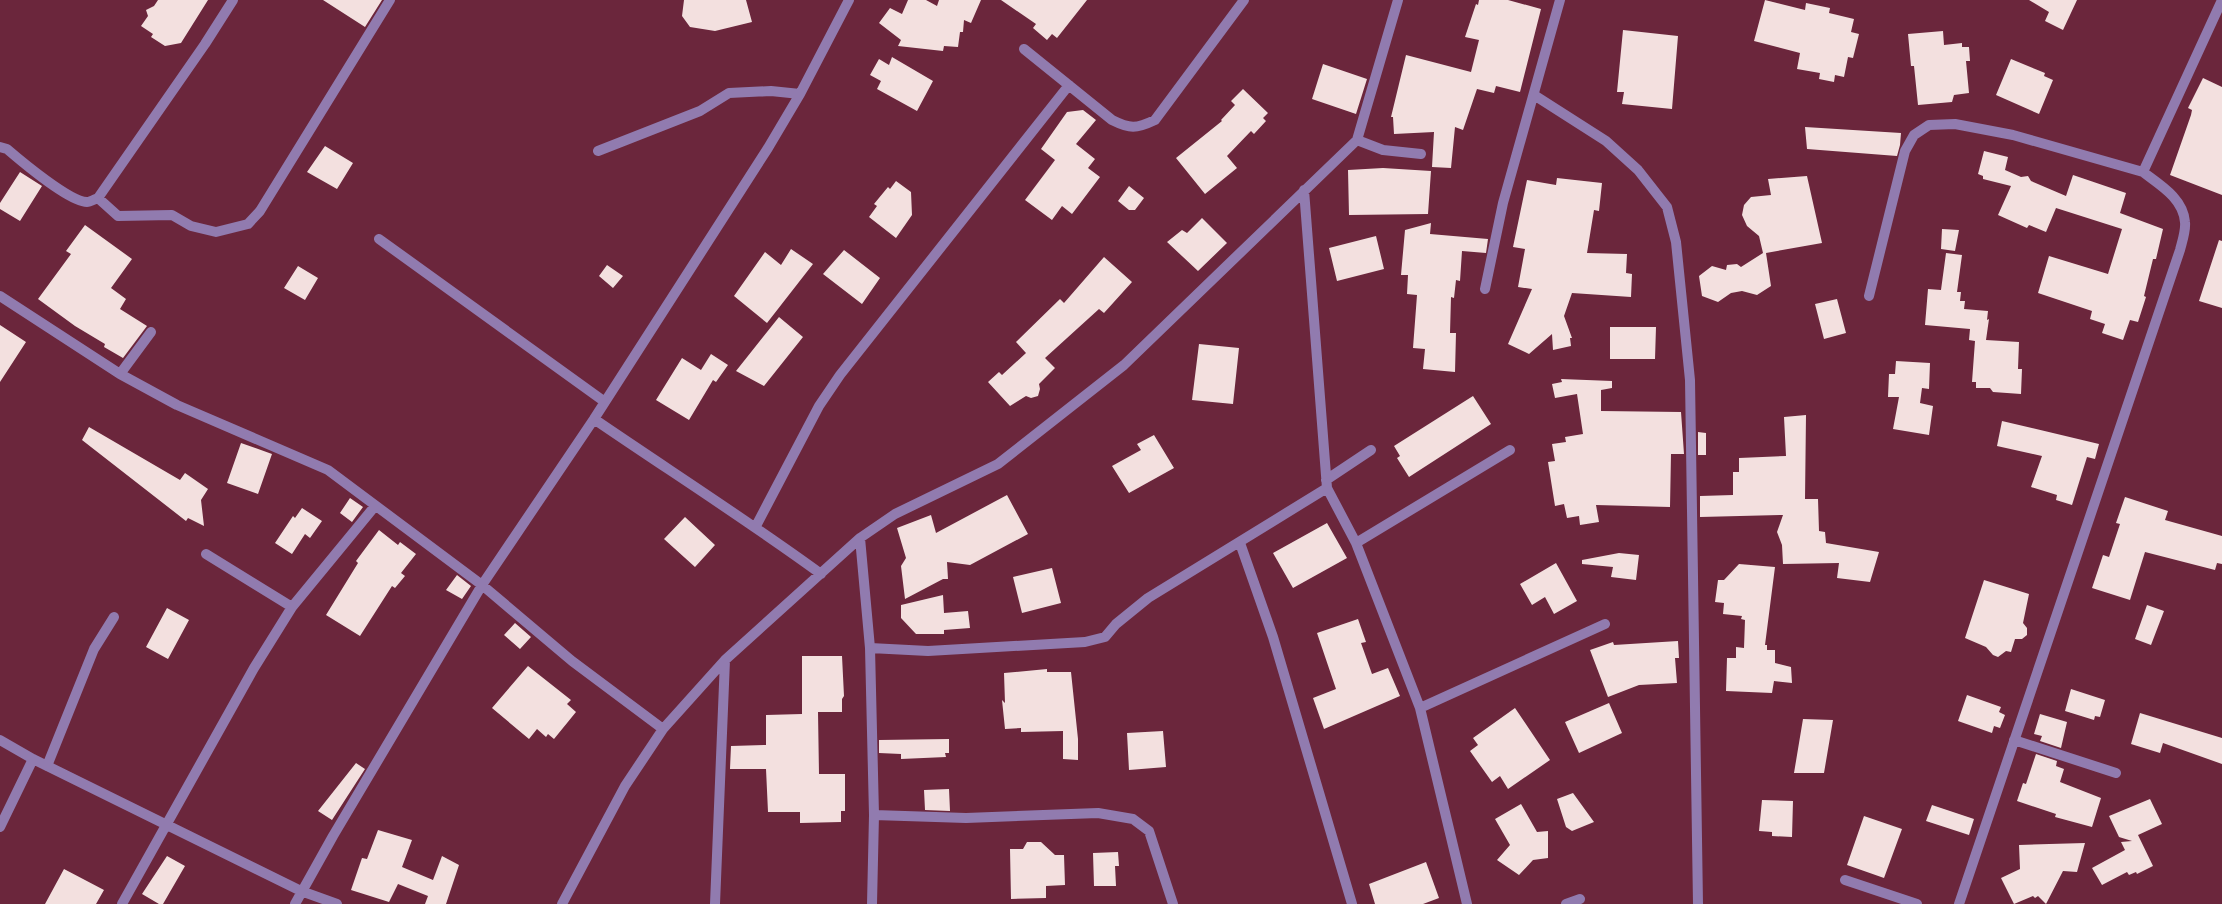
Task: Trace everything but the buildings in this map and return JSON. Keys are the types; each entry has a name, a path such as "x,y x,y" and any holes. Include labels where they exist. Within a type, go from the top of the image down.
{"street":[{"path":"0,147 7,149 41,176 76,199 87,202 98,198 205,44 233,0"},
{"path":"98,198 118,216 172,215 191,226 216,232 248,224 260,211 390,0"},
{"path":"295,904 482,585 594,419 729,211 800,94 849,0"},
{"path":"1024,49 1112,120 1127,128 1142,127 1155,120 1244,0"},
{"path":"562,904 625,786 663,729 725,660 860,538 895,514 998,464 1124,366 1357,140 1398,0"},
{"path":"1485,289 1502,203 1560,0"},
{"path":"2143,172 2222,0"},
{"path":"756,526 819,406 840,375 1068,85"},
{"path":"598,151 700,111 729,93 771,91 800,94"},
{"path":"1534,95 1606,141 1638,170 1667,207 1676,242 1690,380 1698,904"},
{"path":"1869,296 1905,151 1914,135 1929,125 1955,124 2013,135 2143,172 2170,192 2180,206 2186,223 2180,250 1959,904"},
{"path":"1357,140 1383,150 1421,154"},
{"path":"1304,190 1327,484 1356,543 1420,708 1467,904"},
{"path":"379,239 604,402"},
{"path":"0,296 120,374 177,405 328,470 482,585 572,661 663,729"},
{"path":"120,374 152,332"},
{"path":"594,419 677,476 756,526 821,574"},
{"path":"870,648 928,651 1085,642 1105,637 1116,624 1148,598 1240,543 1327,484 1371,450"},
{"path":"1356,543 1510,450"},
{"path":"122,904 254,668 292,607 375,506"},
{"path":"860,538 870,648 874,814 872,904"},
{"path":"1240,543 1273,637 1352,904"},
{"path":"206,554 292,607"},
{"path":"47,766 94,649 114,617"},
{"path":"1420,708 1605,624"},
{"path":"715,904 725,660"},
{"path":"0,740 33,759 167,823 301,891 337,904"},
{"path":"2014,740 2116,773"},
{"path":"0,827 33,759"},
{"path":"874,814 966,818 1098,813 1133,819 1149,831 1173,904"},
{"path":"1845,880 1917,904"},
{"path":"1566,904 1580,898"}]}
